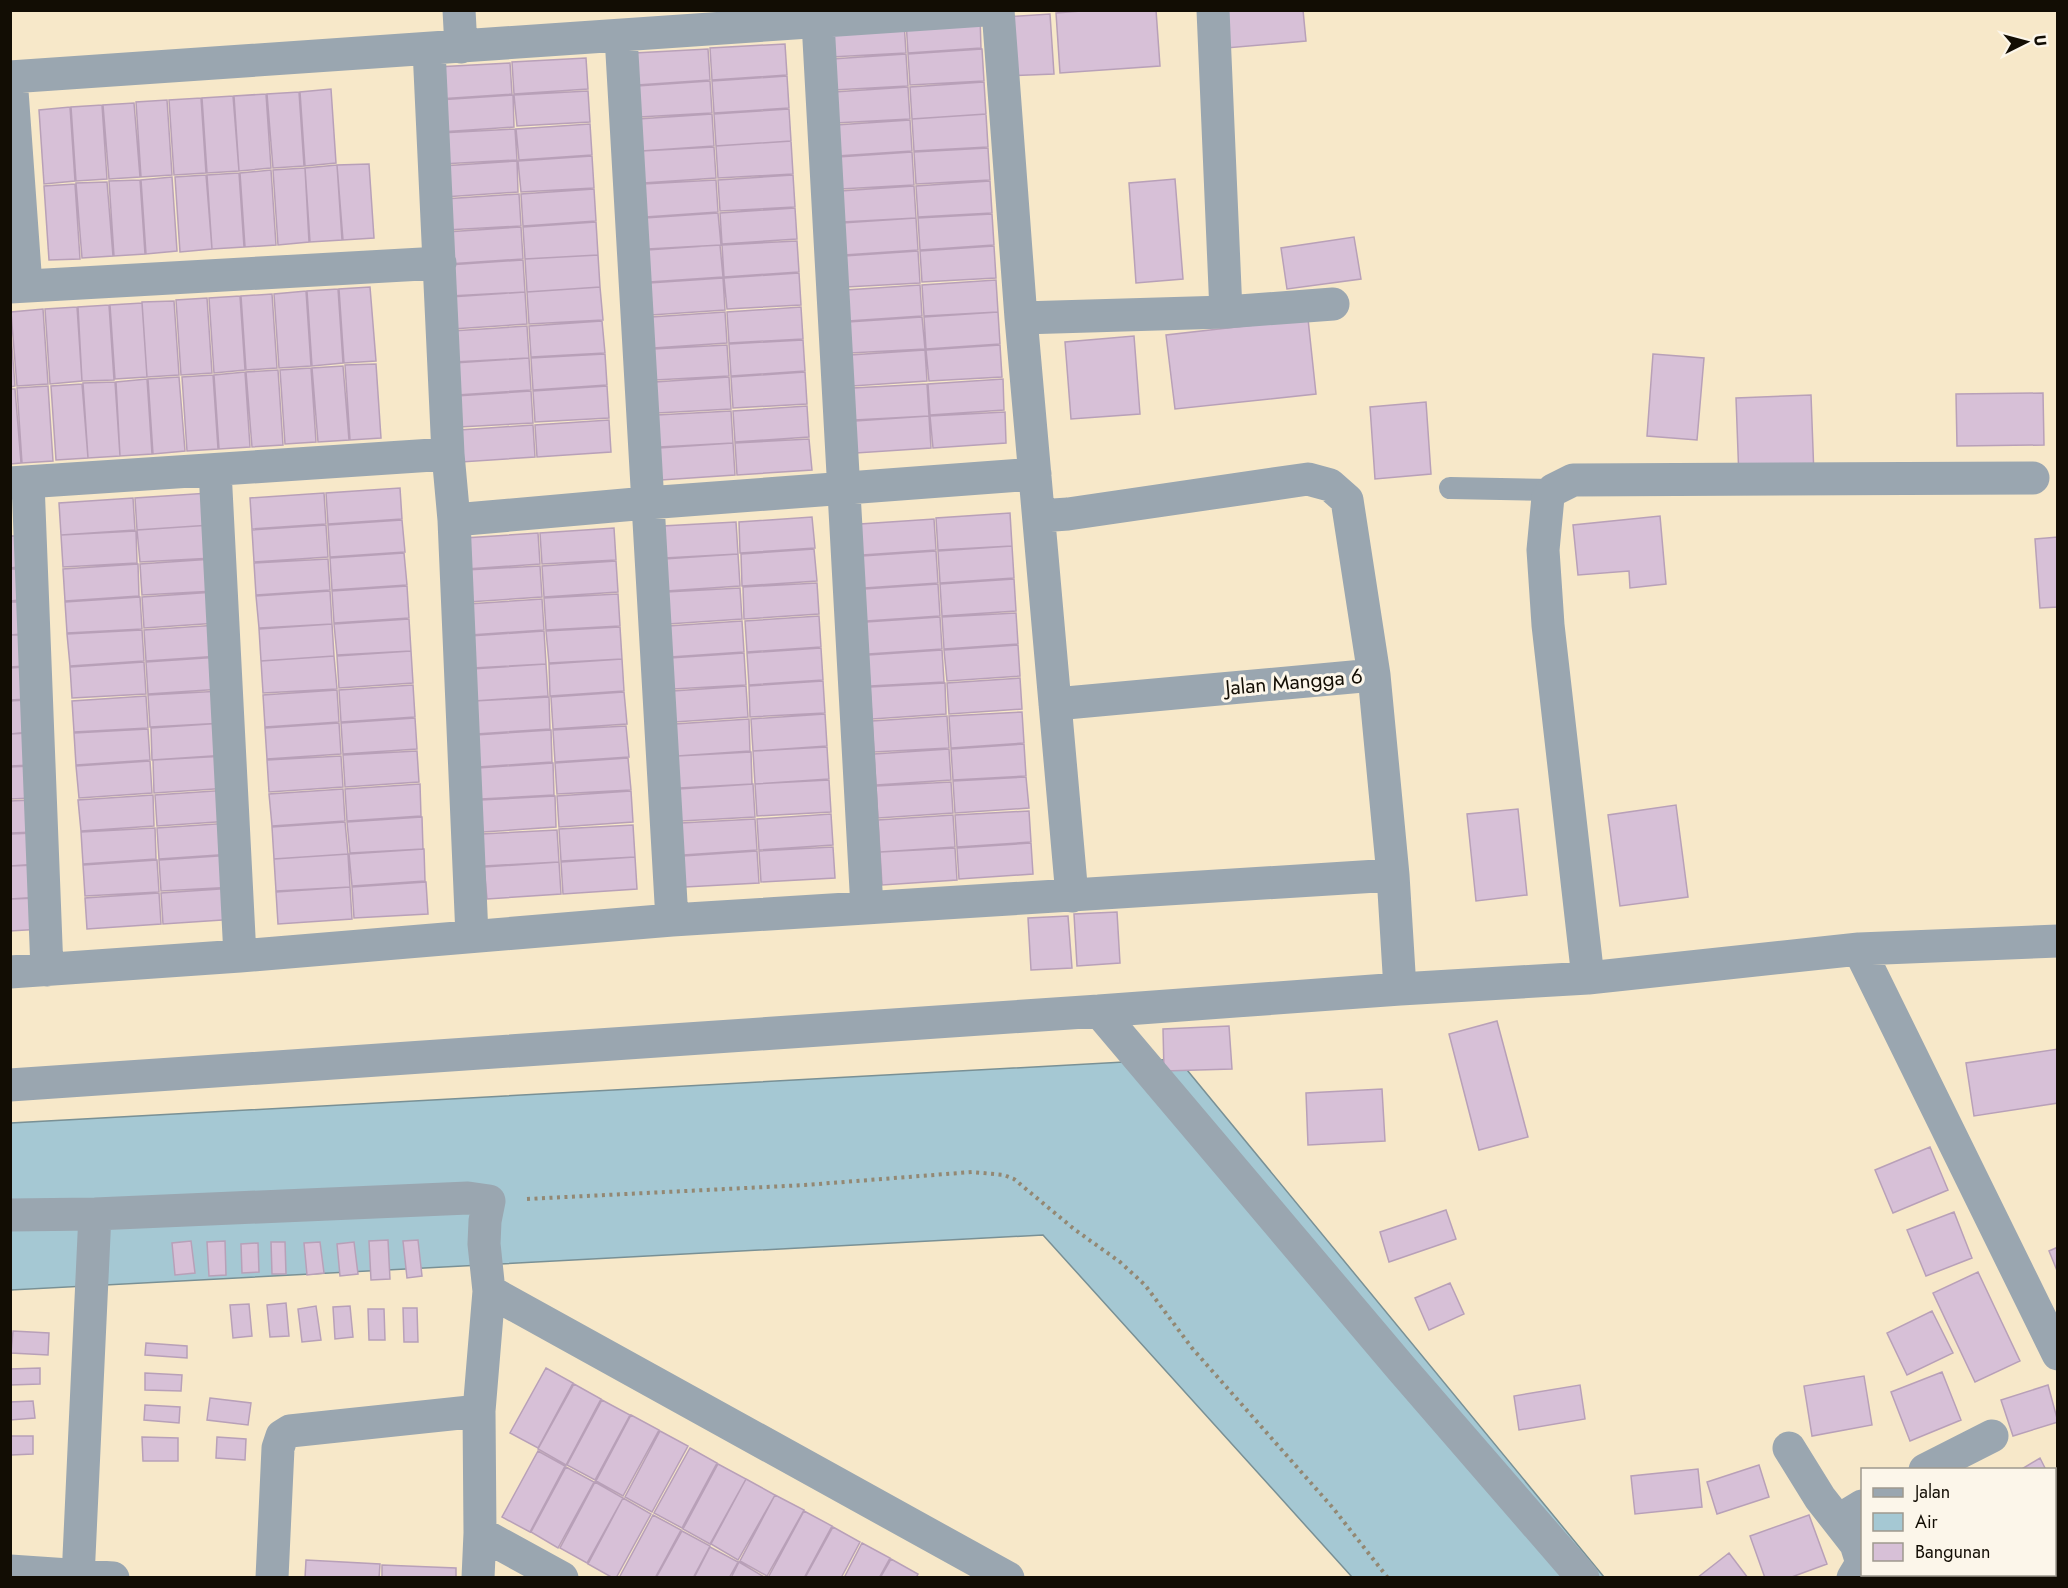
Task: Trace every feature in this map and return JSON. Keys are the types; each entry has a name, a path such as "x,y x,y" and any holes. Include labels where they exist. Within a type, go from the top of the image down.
{"street":[{"path":"459,10 461,47"},
{"path":"440,262 18,286 11,77 818,22 902,13 985,10"},
{"path":"998,10 1021,318 1072,896"},
{"path":"1213,10 1226,312"},
{"path":"818,22 867,908"},
{"path":"621,36 672,920"},
{"path":"429,49 448,454 454,520 472,936"},
{"path":"1021,318 1226,312 1333,304"},
{"path":"46,970 19,483 448,454"},
{"path":"215,470 240,956"},
{"path":"454,520 1035,474"},
{"path":"1588,978 1544,572 1545,518 1548,497 1553,490 1573,480 2033,478"},
{"path":"1039,516 1068,514 1308,479 1330,485 1347,500 1374,675"},
{"name":"Jalan Mangga 6","path":"1055,704 1374,675 1393,875 1400,989"},
{"path":"10,972 240,956 672,920 1393,875"},
{"path":"10,1085 1588,978 1859,949 2058,942"},
{"path":"1859,949 2058,1354"},
{"path":"1099,1011 1401,1368 1583,1578"},
{"path":"10,1215 95,1214 468,1198 489,1201 484,1245 489,1291 479,1411 478,1578"},
{"path":"78,1576 95,1214"},
{"path":"489,1291 1008,1578"},
{"path":"272,1578 278,1448 282,1436 290,1431 479,1411"},
{"path":"1929,1468 1992,1436"},
{"path":"1789,1448 1805,1476 1851,1513 1856,1544 1861,1555 1861,1567 1853,1578"},
{"path":"480,1533 562,1578"},
{"path":"10,1571 113,1578"}],"lane":[{"path":"1450,488 1553,490"}],"path":[{"path":"489,1201 805,1185 972,1172 1004,1175 1014,1179 1120,1262 1144,1285 1192,1348 1333,1508 1388,1578"}],"water":[{"path":"1178,1059 1604,1577 1352,1577 1043,1235 11,1290 11,1123"}],"building":[{"path":"1094,10 1156,10 1160,66 1060,73 1056,13"},
{"path":"1223,10 1303,10 1306,41 1226,48"},
{"path":"1050,14 1054,74 1007,76 1003,17"},
{"path":"980,17 981,48 908,53 906,21"},
{"path":"904,22 906,53 831,57 830,26"},
{"path":"785,44 787,75 712,80 710,48"},
{"path":"708,49 710,80 637,85 634,53"},
{"path":"982,49 984,81 910,85 908,54"},
{"path":"906,54 908,86 833,90 832,59"},
{"path":"586,58 588,89 514,94 512,62"},
{"path":"510,63 512,94 438,99 436,67"},
{"path":"787,76 789,108 714,113 712,81"},
{"path":"710,81 712,113 639,117 637,86"},
{"path":"984,82 986,114 912,119 910,87"},
{"path":"908,87 910,119 835,123 834,92"},
{"path":"331,89 336,163 305,166 300,92"},
{"path":"588,91 590,122 517,126 514,95"},
{"path":"299,92 304,166 273,168 267,94"},
{"path":"266,94 271,168 239,171 234,96"},
{"path":"513,95 514,127 440,132 438,100"},
{"path":"233,96 239,171 207,173 202,98"},
{"path":"201,98 206,173 174,175 169,100"},
{"path":"167,100 172,175 141,177 136,102"},
{"path":"134,103 140,177 109,179 103,105"},
{"path":"102,105 107,179 76,181 71,107"},
{"path":"70,107 75,181 44,184 39,110"},
{"path":"789,109 791,141 716,146 714,114"},
{"path":"712,114 714,146 641,151 638,119"},
{"path":"986,114 988,147 914,151 912,119"},
{"path":"910,120 912,151 837,156 836,125"},
{"path":"590,124 592,155 519,160 516,129"},
{"path":"515,129 517,160 442,164 440,133"},
{"path":"791,141 793,174 718,178 716,146"},
{"path":"714,147 716,178 643,183 641,151"},
{"path":"988,148 990,180 916,184 914,152"},
{"path":"912,152 914,185 840,189 838,157"},
{"path":"592,156 594,188 521,192 518,161"},
{"path":"517,161 518,192 444,197 442,166"},
{"path":"369,164 374,238 343,240 337,165"},
{"path":"337,165 342,240 310,242 305,168"},
{"path":"305,168 309,242 278,245 273,170"},
{"path":"271,170 276,245 245,247 240,173"},
{"path":"239,173 244,247 212,249 207,175"},
{"path":"206,175 212,249 180,252 175,177"},
{"path":"793,175 795,207 720,211 718,180"},
{"path":"172,177 177,251 146,254 141,180"},
{"path":"1175,179 1183,279 1136,283 1129,183"},
{"path":"140,180 145,254 114,256 109,181"},
{"path":"716,180 718,212 645,217 643,184"},
{"path":"990,181 992,213 918,217 916,186"},
{"path":"107,182 113,256 82,258 76,183"},
{"path":"75,184 80,259 49,260 44,186"},
{"path":"914,186 916,218 842,222 840,191"},
{"path":"594,189 596,221 523,226 521,194"},
{"path":"519,194 521,226 446,230 444,199"},
{"path":"795,208 797,239 722,244 720,213"},
{"path":"718,213 721,245 647,249 645,218"},
{"path":"992,214 994,245 920,250 918,218"},
{"path":"916,218 918,250 844,255 842,223"},
{"path":"596,222 598,255 525,259 523,227"},
{"path":"521,227 523,259 448,264 446,232"},
{"path":"1354,237 1361,279 1287,289 1281,248"},
{"path":"797,241 799,272 724,277 722,245"},
{"path":"720,245 723,277 649,282 647,250"},
{"path":"994,246 996,278 922,282 920,251"},
{"path":"918,251 920,283 846,287 844,256"},
{"path":"598,255 600,287 527,292 525,259"},
{"path":"523,260 525,292 450,296 448,265"},
{"path":"799,273 801,305 727,309 724,278"},
{"path":"723,278 725,310 651,315 649,283"},
{"path":"996,280 998,312 924,316 922,285"},
{"path":"920,285 922,316 848,321 846,290"},
{"path":"370,287 376,361 344,363 339,289"},
{"path":"600,287 603,320 529,324 527,292"},
{"path":"338,289 343,363 312,366 307,291"},
{"path":"306,291 311,366 279,368 274,294"},
{"path":"525,292 527,324 452,329 450,297"},
{"path":"272,294 277,368 246,370 241,296"},
{"path":"240,296 245,370 214,373 209,298"},
{"path":"207,298 212,373 181,375 176,300"},
{"path":"174,301 179,375 147,377 142,302"},
{"path":"142,303 147,377 115,379 110,305"},
{"path":"109,305 114,380 82,381 78,307"},
{"path":"77,307 82,381 50,384 45,309"},
{"path":"801,307 803,339 729,343 727,312"},
{"path":"43,309 48,384 17,386 11,312"},
{"path":"725,312 727,343 653,348 651,317"},
{"path":"998,312 1000,344 926,349 924,317"},
{"path":"922,317 925,349 850,353 848,322"},
{"path":"1308,319 1316,394 1175,409 1166,335"},
{"path":"602,321 605,353 531,357 529,326"},
{"path":"10,323 15,386 10,387"},
{"path":"527,326 529,358 454,362 452,331"},
{"path":"1134,336 1140,414 1071,419 1065,342"},
{"path":"803,340 805,371 731,376 729,344"},
{"path":"727,345 729,376 655,380 653,349"},
{"path":"1000,345 1002,377 929,381 926,350"},
{"path":"925,350 927,381 852,386 850,355"},
{"path":"605,354 607,385 533,390 531,358"},
{"path":"1653,354 1704,358 1697,440 1647,436"},
{"path":"529,358 531,390 457,395 454,363"},
{"path":"376,364 381,438 350,440 345,365"},
{"path":"343,366 349,440 318,442 312,368"},
{"path":"311,368 316,442 285,444 280,370"},
{"path":"278,370 283,445 252,447 246,372"},
{"path":"245,372 250,447 219,449 214,375"},
{"path":"805,372 807,404 733,408 731,377"},
{"path":"213,375 218,449 187,451 182,377"},
{"path":"179,377 185,451 153,454 148,379"},
{"path":"729,377 731,409 657,413 655,382"},
{"path":"147,379 152,454 120,456 116,382"},
{"path":"1003,379 1004,410 930,415 928,384"},
{"path":"115,382 120,456 88,458 83,383"},
{"path":"82,384 88,458 56,460 51,386"},
{"path":"927,384 929,416 854,420 853,388"},
{"path":"48,386 53,461 22,463 17,388"},
{"path":"607,386 609,418 535,422 533,391"},
{"path":"10,389 15,389 21,463 10,464"},
{"path":"531,391 533,423 459,427 456,396"},
{"path":"2043,393 2044,445 1957,446 1956,394"},
{"path":"1811,395 1814,476 1739,479 1736,398"},
{"path":"1426,402 1431,474 1375,479 1370,407"},
{"path":"807,406 809,437 735,442 733,411"},
{"path":"731,411 733,443 659,447 657,415"},
{"path":"1005,412 1006,443 933,448 930,416"},
{"path":"929,416 931,448 856,453 855,421"},
{"path":"609,420 611,452 537,457 535,425"},
{"path":"533,425 535,457 461,462 459,430"},
{"path":"809,439 812,470 737,475 735,443"},
{"path":"733,443 735,475 661,480 659,448"},
{"path":"400,488 402,519 328,524 326,493"},
{"path":"209,493 211,525 137,530 135,498"},
{"path":"324,493 326,524 252,529 250,498"},
{"path":"133,498 135,530 61,535 59,503"},
{"path":"1010,513 1012,546 938,550 936,518"},
{"path":"1660,516 1666,584 1630,588 1629,571 1578,575 1573,525"},
{"path":"812,517 815,548 740,553 739,522"},
{"path":"934,519 936,550 862,555 860,524"},
{"path":"402,520 405,552 330,557 328,525"},
{"path":"736,522 738,554 664,558 662,526"},
{"path":"211,525 213,558 140,562 137,530"},
{"path":"326,525 328,557 254,562 252,530"},
{"path":"614,528 616,560 542,564 540,533"},
{"path":"136,531 137,563 63,567 61,535"},
{"path":"538,533 540,564 466,569 464,538"},
{"path":"10,536 16,536 18,567 10,568"},
{"path":"2058,537 2058,607 2040,608 2035,539"},
{"path":"1012,546 1014,578 940,583 938,551"},
{"path":"814,549 817,581 742,586 741,554"},
{"path":"936,551 938,583 864,588 862,556"},
{"path":"404,553 407,585 332,590 330,558"},
{"path":"738,554 740,586 666,591 664,559"},
{"path":"213,559 215,591 142,595 140,564"},
{"path":"328,559 330,590 256,595 254,563"},
{"path":"616,561 618,592 544,597 542,566"},
{"path":"138,564 139,596 65,601 63,569"},
{"path":"540,566 542,597 468,602 466,570"},
{"path":"10,569 18,569 20,600 10,601"},
{"path":"1014,579 1016,611 942,616 940,584"},
{"path":"817,583 819,614 744,619 743,587"},
{"path":"938,584 940,616 866,621 864,589"},
{"path":"407,586 409,618 334,623 332,591"},
{"path":"740,588 742,619 668,624 666,592"},
{"path":"330,591 332,624 259,628 256,596"},
{"path":"215,592 218,623 144,628 142,597"},
{"path":"618,594 620,626 546,630 544,598"},
{"path":"140,597 142,629 67,633 65,602"},
{"path":"542,599 544,630 470,635 468,604"},
{"path":"10,602 20,602 22,634 10,635"},
{"path":"1016,613 1018,644 944,649 942,617"},
{"path":"819,616 821,647 747,652 745,621"},
{"path":"940,617 942,649 868,654 866,622"},
{"path":"409,619 411,651 337,655 334,624"},
{"path":"742,621 744,652 670,657 668,626"},
{"path":"332,624 334,656 261,661 259,629"},
{"path":"218,625 220,656 146,661 144,630"},
{"path":"620,627 622,659 549,663 546,631"},
{"path":"142,630 144,661 70,666 67,634"},
{"path":"544,631 546,664 472,668 470,636"},
{"path":"10,635 22,635 25,666 10,667"},
{"path":"1018,645 1020,676 947,681 944,650"},
{"path":"821,648 823,680 749,685 747,653"},
{"path":"942,650 944,682 870,686 868,655"},
{"path":"411,651 413,683 339,688 337,656"},
{"path":"744,653 746,685 673,689 670,658"},
{"path":"334,656 337,689 263,693 261,661"},
{"path":"220,657 222,689 148,694 146,662"},
{"path":"622,659 624,691 550,696 549,664"},
{"path":"144,662 146,694 72,698 70,667"},
{"path":"546,664 548,696 474,701 472,669"},
{"path":"25,667 27,699 10,700 10,668"},
{"path":"1020,678 1022,709 949,714 947,683"},
{"path":"823,681 825,713 750,717 749,686"},
{"path":"945,683 946,714 872,719 870,687"},
{"path":"413,685 415,717 341,722 339,690"},
{"path":"746,686 748,717 675,722 673,691"},
{"path":"337,690 339,722 265,727 263,695"},
{"path":"222,691 224,723 150,727 148,695"},
{"path":"624,692 627,724 553,729 551,697"},
{"path":"146,696 148,728 74,732 72,701"},
{"path":"549,697 550,729 476,734 474,701"},
{"path":"27,700 29,732 10,734 10,701"},
{"path":"1022,712 1024,743 951,748 949,716"},
{"path":"825,714 827,746 753,751 751,719"},
{"path":"947,716 949,748 874,752 872,721"},
{"path":"415,718 417,749 343,754 341,723"},
{"path":"749,719 750,751 677,756 675,724"},
{"path":"224,723 227,755 152,760 151,728"},
{"path":"339,723 341,754 267,759 265,728"},
{"path":"626,726 629,757 555,762 553,730"},
{"path":"148,729 150,760 76,765 74,733"},
{"path":"551,730 552,762 478,767 476,735"},
{"path":"29,733 31,765 10,766 10,734"},
{"path":"1024,744 1026,776 953,780 951,749"},
{"path":"827,747 829,779 755,784 753,751"},
{"path":"949,749 951,780 876,785 874,754"},
{"path":"417,751 419,782 345,787 343,755"},
{"path":"751,752 752,784 679,788 677,756"},
{"path":"226,756 229,788 154,793 153,760"},
{"path":"341,756 343,787 269,792 267,760"},
{"path":"628,758 631,790 557,794 555,763"},
{"path":"150,761 152,793 79,798 76,766"},
{"path":"553,763 554,795 480,799 478,768"},
{"path":"31,766 33,798 10,799 10,767"},
{"path":"1026,777 1029,808 955,813 953,781"},
{"path":"829,780 831,812 757,816 755,784"},
{"path":"951,782 953,813 878,818 876,786"},
{"path":"420,784 421,816 347,821 345,789"},
{"path":"753,784 755,817 681,821 679,789"},
{"path":"343,789 345,821 272,826 269,794"},
{"path":"229,790 231,821 157,826 155,795"},
{"path":"631,791 633,822 559,827 557,796"},
{"path":"153,795 154,826 81,831 78,800"},
{"path":"555,796 556,827 483,832 480,800"},
{"path":"33,800 35,832 10,833 10,801"},
{"path":"1676,805 1688,897 1620,906 1608,815"},
{"path":"1518,809 1527,895 1476,901 1467,814"},
{"path":"1029,811 1031,842 957,847 955,815"},
{"path":"831,814 833,845 759,850 757,819"},
{"path":"953,815 955,847 880,852 878,820"},
{"path":"422,817 423,849 350,853 347,822"},
{"path":"755,819 757,850 683,855 681,823"},
{"path":"345,822 348,854 274,859 272,827"},
{"path":"231,823 233,854 159,859 157,828"},
{"path":"633,825 635,857 561,861 559,829"},
{"path":"155,828 156,859 83,864 81,832"},
{"path":"557,830 559,862 484,866 482,834"},
{"path":"35,833 38,864 10,866 10,834"},
{"path":"1031,843 1033,874 959,879 957,848"},
{"path":"833,847 835,878 761,882 759,851"},
{"path":"955,848 957,880 882,885 880,852"},
{"path":"424,849 425,881 352,886 349,854"},
{"path":"757,851 759,883 685,887 683,856"},
{"path":"348,854 350,887 276,891 274,859"},
{"path":"233,855 235,887 161,891 159,860"},
{"path":"635,857 637,889 563,894 561,862"},
{"path":"157,860 159,892 85,896 83,865"},
{"path":"559,862 561,894 487,899 484,867"},
{"path":"38,865 40,897 10,899 10,866"},
{"path":"426,882 428,914 354,918 352,887"},
{"path":"350,887 352,919 278,924 276,892"},
{"path":"235,888 237,919 163,924 161,893"},
{"path":"159,893 161,924 87,929 85,898"},
{"path":"40,898 42,929 10,931 10,899"},
{"path":"1117,912 1120,963 1077,966 1074,914"},
{"path":"1068,916 1072,968 1031,970 1028,918"},
{"path":"1497,1021 1528,1137 1479,1150 1449,1034"},
{"path":"1229,1026 1232,1069 1164,1071 1163,1029"},
{"path":"2058,1049 2058,1103 1974,1116 1966,1063"},
{"path":"1382,1089 1385,1141 1308,1145 1306,1093"},
{"path":"1930,1147 1948,1190 1893,1213 1875,1170"},
{"path":"1446,1210 1456,1239 1389,1262 1380,1232"},
{"path":"1954,1212 1972,1258 1926,1276 1907,1230"},
{"path":"388,1240 390,1279 371,1280 369,1241"},
{"path":"418,1240 422,1276 407,1278 403,1241"},
{"path":"191,1241 195,1273 175,1275 172,1243"},
{"path":"225,1241 226,1275 209,1276 207,1242"},
{"path":"271,1242 285,1242 286,1274 272,1274"},
{"path":"320,1242 324,1273 307,1275 304,1243"},
{"path":"354,1242 358,1274 340,1276 337,1244"},
{"path":"258,1243 259,1272 242,1273 241,1244"},
{"path":"2058,1247 2058,1273 2049,1251"},
{"path":"1978,1272 2020,1361 1975,1382 1933,1293"},
{"path":"1450,1283 1464,1314 1429,1330 1415,1298"},
{"path":"286,1303 289,1336 270,1337 267,1305"},
{"path":"249,1304 252,1336 233,1338 230,1305"},
{"path":"316,1306 321,1340 302,1342 298,1309"},
{"path":"350,1306 353,1337 335,1339 333,1307"},
{"path":"403,1308 417,1308 418,1342 404,1342"},
{"path":"368,1309 384,1309 385,1340 369,1340"},
{"path":"1932,1311 1953,1353 1907,1375 1887,1333"},
{"path":"13,1331 49,1333 48,1355 11,1353"},
{"path":"146,1343 187,1346 187,1358 145,1355"},
{"path":"40,1368 40,1384 10,1385 10,1369"},
{"path":"546,1368 573,1383 538,1448 510,1433"},
{"path":"1942,1372 1961,1420 1910,1441 1891,1392"},
{"path":"145,1373 182,1375 181,1391 145,1390"},
{"path":"1864,1376 1872,1425 1812,1436 1804,1386"},
{"path":"574,1384 601,1399 566,1465 538,1449"},
{"path":"1580,1385 1585,1419 1519,1430 1514,1396"},
{"path":"2048,1385 2058,1422 2013,1436 2001,1400"},
{"path":"210,1398 251,1403 248,1425 207,1420"},
{"path":"602,1400 630,1415 595,1480 567,1465"},
{"path":"33,1401 35,1418 10,1420 10,1402"},
{"path":"145,1405 180,1407 179,1423 144,1420"},
{"path":"631,1415 659,1430 623,1496 596,1481"},
{"path":"660,1431 688,1446 652,1512 625,1497"},
{"path":"11,1436 33,1436 33,1454 11,1455"},
{"path":"142,1437 178,1438 178,1461 143,1461"},
{"path":"217,1437 246,1439 245,1460 216,1458"},
{"path":"690,1448 717,1463 682,1528 654,1513"},
{"path":"538,1451 565,1466 530,1532 502,1517"},
{"path":"2040,1458 2045,1468 2023,1468"},
{"path":"718,1464 746,1479 710,1544 683,1529"},
{"path":"1759,1465 1769,1497 1717,1514 1707,1482"},
{"path":"566,1467 594,1482 558,1548 531,1532"},
{"path":"1698,1469 1702,1507 1635,1514 1631,1476"},
{"path":"746,1479 775,1495 738,1560 711,1544"},
{"path":"595,1482 623,1498 587,1563 560,1548"},
{"path":"775,1495 804,1510 767,1576 740,1561"},
{"path":"2056,1497 2058,1499 2058,1549 2056,1550"},
{"path":"623,1498 651,1514 616,1578 613,1578 588,1564"},
{"path":"804,1511 832,1526 804,1578 771,1578 769,1576"},
{"path":"653,1515 681,1530 655,1578 619,1578"},
{"path":"1809,1515 1827,1564 1789,1578 1765,1578 1750,1536"},
{"path":"833,1527 860,1542 841,1578 805,1578"},
{"path":"682,1531 710,1546 693,1578 656,1578"},
{"path":"862,1543 890,1558 879,1578 844,1578"},
{"path":"710,1547 738,1562 729,1578 694,1578"},
{"path":"1729,1553 1748,1578 1697,1578"},
{"path":"891,1559 918,1574 916,1578 880,1578"},
{"path":"306,1560 380,1564 379,1578 305,1578"},
{"path":"739,1562 766,1578 731,1578"},
{"path":"382,1565 456,1568 456,1578 382,1578"}]}
